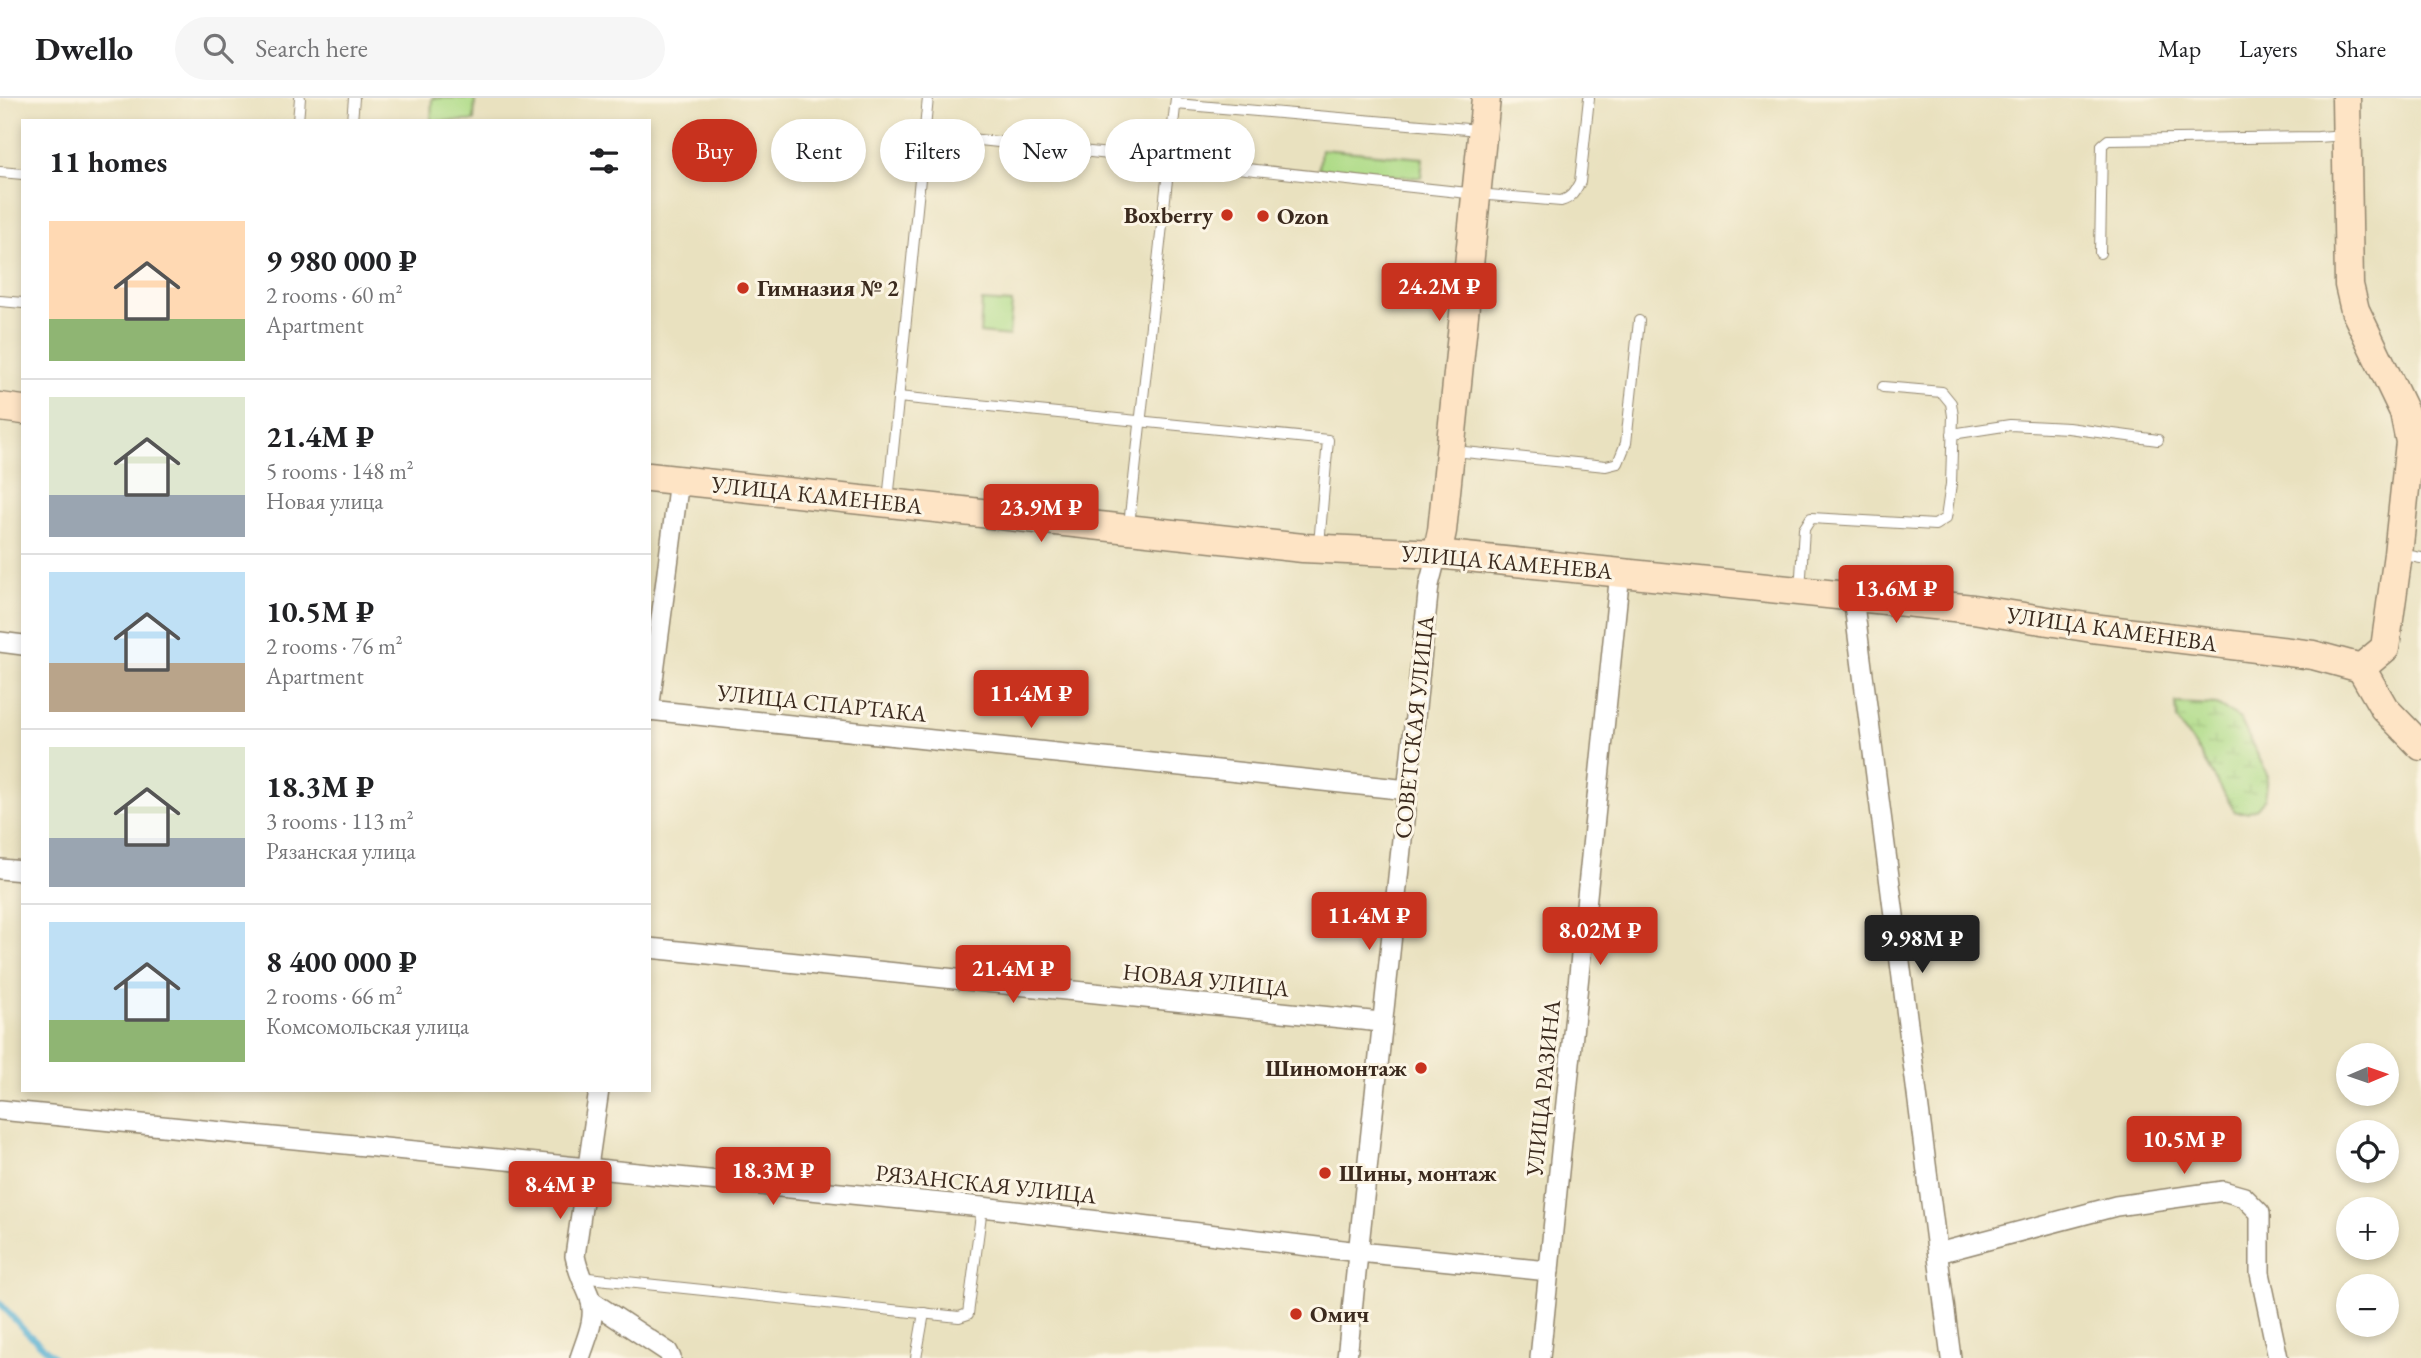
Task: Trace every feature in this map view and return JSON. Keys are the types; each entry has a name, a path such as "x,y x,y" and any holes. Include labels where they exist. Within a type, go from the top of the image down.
{"main road":[{"name":"СОВЕТСКАЯ УЛИЦА","path":"1437,554 1442,531 1486,98"},
{"path":"2346,98 2349,285 2355,310 2404,412 2410,442 2410,556 2385,648 2361,668 2384,708 2421,746"},
{"path":"0,407 21,410"},
{"name":"УЛИЦА КАМЕНЕВА","path":"651,477 1318,549 1437,554 1973,608 2092,628 2313,655 2361,668"}],"street":[{"path":"651,695 679,480"},
{"name":"СОВЕТСКАЯ УЛИЦА","path":"1347,1358 1429,585 1437,554"},
{"name":"УЛИЦА РАЗИНА","path":"1540,1358 1620,572"},
{"path":"1853,597 1951,1358"},
{"path":"0,642 21,645"},
{"name":"УЛИЦА СПАРТАКА","path":"651,710 1408,790"},
{"path":"0,869 21,872"},
{"name":"НОВАЯ УЛИЦА","path":"651,948 1381,1022"},
{"path":"580,1358 592,1324 591,1301 579,1276 575,1256 599,1092"},
{"name":"РЯЗАНСКАЯ УЛИЦА","path":"0,1110 982,1207 1359,1252 1549,1271"},
{"path":"1938,1253 2116,1206 2223,1191 2244,1197 2260,1213 2260,1273 2278,1358"},
{"path":"591,1301 668,1352 671,1358"}],"lane":[{"path":"298,119 300,98"},
{"path":"352,119 354,98"},
{"path":"887,503 928,98"},
{"path":"1255,169 1561,201 1568,199 1580,182 1589,98"},
{"path":"1174,119 1176,101 1483,130"},
{"path":"2100,253 2102,145 2108,141 2318,138 2346,135"},
{"path":"985,140 1105,153"},
{"path":"0,172 21,174"},
{"path":"1129,529 1168,182"},
{"path":"0,301 21,303"},
{"path":"1450,450 1606,466 1618,463 1626,443 1639,321"},
{"path":"1800,591 1804,529 1811,518 1935,525 1946,518 1951,484 1951,403 1942,392 1883,387"},
{"path":"898,397 1328,440 1318,549"},
{"path":"1952,434 2010,425 2068,428 2158,440"},
{"path":"579,1276 960,1317 968,1314 982,1207"},
{"path":"916,1358 924,1314"}],"green space":[{"path":"432,98 475,98 474,119 431,119"},
{"path":"1321,149 1423,158 1421,178 1319,169"},
{"path":"982,301 1012,303 1009,336 980,333"},
{"path":"2176,703 2217,705 2240,719 2268,776 2265,798 2257,808 2247,812 2235,812 2177,720"}],"waterway":[{"path":"0,1303 24,1330 55,1358"}],"place":[{"name":"Boxberry","path":"1227,215"},
{"name":"Ozon","path":"1263,216"},
{"name":"Гимназия № 2","path":"743,288"},
{"name":"Шиномонтаж","path":"1421,1068"},
{"name":"Шины, монтаж","path":"1325,1173"},
{"name":"Омич","path":"1296,1314"}]}
